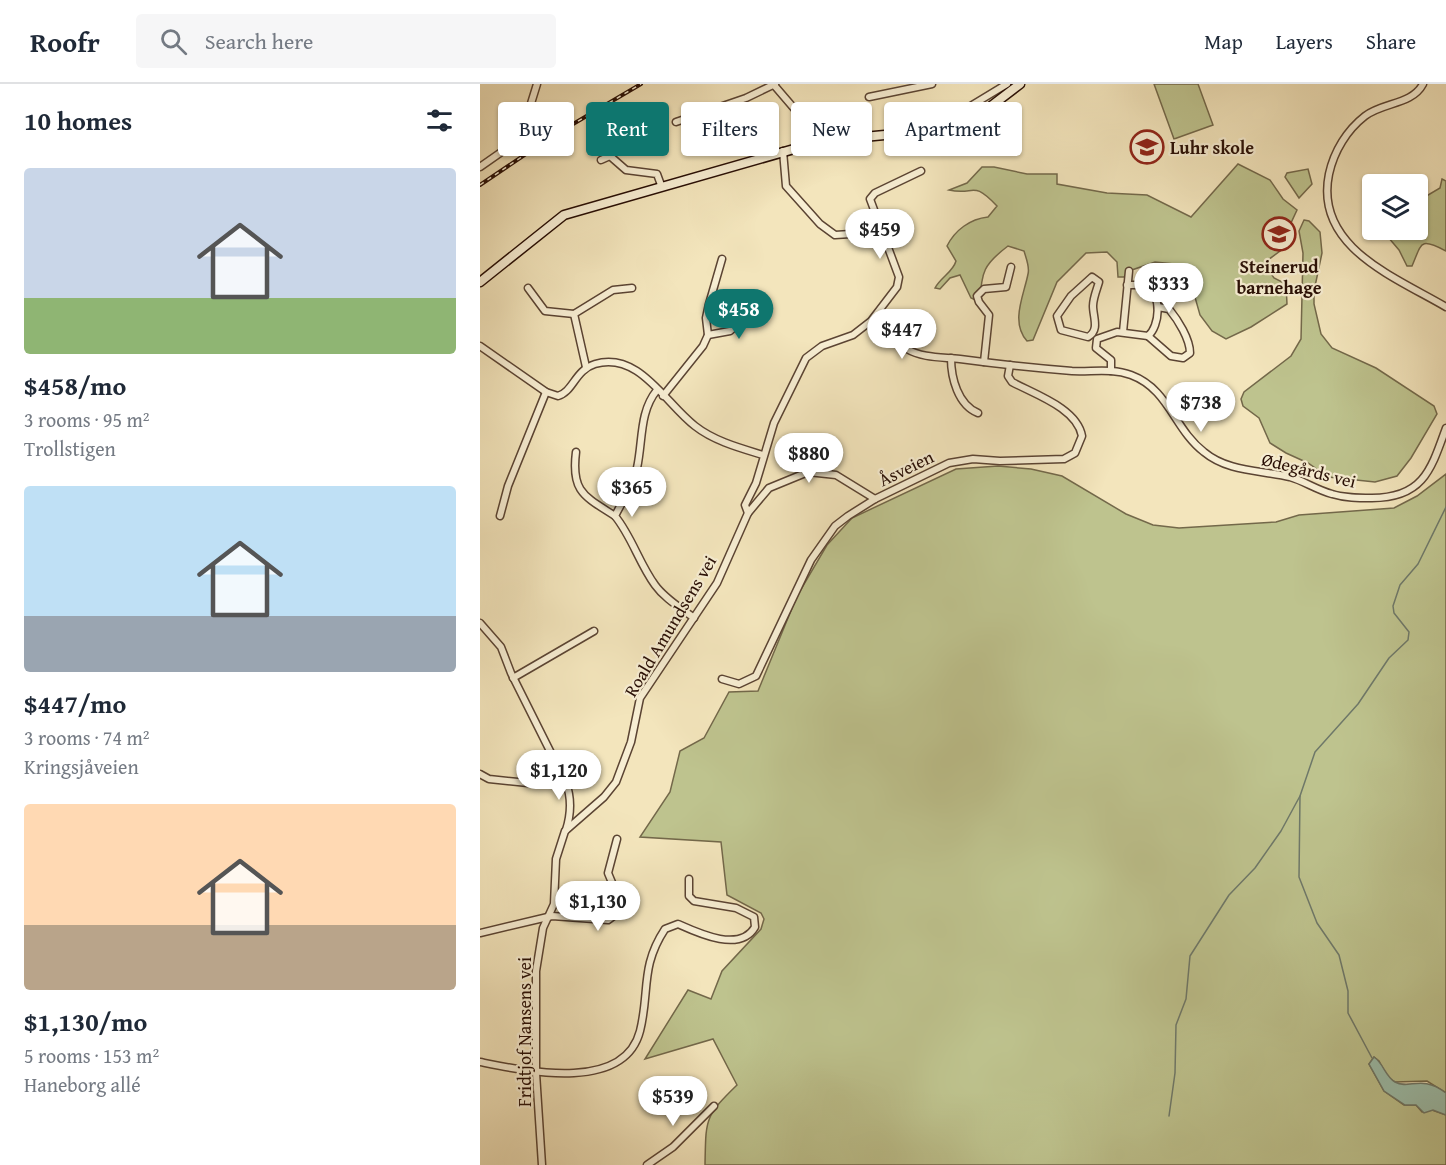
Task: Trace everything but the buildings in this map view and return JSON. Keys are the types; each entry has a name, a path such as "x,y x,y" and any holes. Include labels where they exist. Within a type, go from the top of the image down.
{"street":[{"path":"480,167 515,145 520,139 537,84"},
{"path":"676,122 746,98 775,84 791,103"},
{"path":"869,97 932,84"},
{"path":"1423,84 1408,99 1380,107 1353,126 1332,165 1328,199 1338,231 1359,255 1446,307"},
{"path":"872,137 950,125 982,113 1013,85"},
{"path":"980,102 1013,85"},
{"path":"480,282 564,215 791,148"},
{"path":"783,150 786,186 820,224 835,235 882,232"},
{"path":"601,160 610,156 626,170 657,174 661,185"},
{"name":"Roald Amundsens vei","path":"567,830 604,797 616,782 631,742 640,698 717,583 748,513 745,505 756,483 774,423 806,358 822,346 853,335 878,315 897,287 899,277 872,208 871,196 921,171"},
{"path":"615,516 631,488 637,468 646,408 689,366 708,335 706,318 723,259"},
{"path":"984,362 989,315 979,302 978,296 984,289 1006,287 1011,267"},
{"path":"1122,332 1129,271"},
{"path":"1111,371 1111,360 1096,348 1095,337 1095,329 1093,307 1099,282 1092,277 1071,296 1057,316 1061,330 1088,337 1095,337 1122,332 1148,336 1171,356 1183,358 1190,353 1189,343 1169,309 1158,307"},
{"path":"1127,285 1149,288 1156,295 1158,307 1155,326 1148,336"},
{"path":"528,288 545,311 574,314 613,290 632,288"},
{"path":"708,335 730,331 746,317 758,313"},
{"path":"574,314 586,368"},
{"name":"Ødegårds vei","path":"878,315 906,349 923,355 1073,371 1111,371 1138,378 1158,392 1190,438 1210,457 1233,468 1293,478 1341,497 1388,498 1408,492 1431,468 1446,428"},
{"path":"480,346 546,392 562,395 574,377 586,368 614,361 645,376 660,393 704,432 763,455"},
{"path":"951,358 953,377 963,401 978,413"},
{"name":"Åsveien","path":"722,679 739,684 756,676 811,560 835,526 875,499 962,460 1064,459 1076,453 1082,436 1076,423 1064,411 1012,382 1008,376 1010,365"},
{"path":"500,516 508,486 546,392"},
{"path":"576,452 573,475 584,495 615,516 625,528 655,584 668,598 694,618"},
{"path":"748,513 769,488 808,472 836,475 875,499"},
{"name":"Fridtjof Nansens vei","path":"480,623 501,647 513,678 571,796 570,818 556,859 555,894 538,951 536,971 536,1073 542,1165"},
{"path":"513,678 594,631"},
{"path":"480,774 489,779 528,783 559,770"},
{"path":"480,933 548,917 600,921 622,912 622,904 608,873 617,839"},
{"path":"480,1062 536,1073 599,1070 617,1062 631,1050 640,1033 647,966 665,929 678,924 713,937 736,939 745,937 752,931 756,921 751,913 736,908 694,901 689,896 689,879"},
{"path":"647,1165 673,1147 714,1106"}],"green space":[{"path":"1154,84 1198,84 1213,125 1174,139"},
{"path":"1238,164 1270,180 1283,199 1297,210 1284,238 1284,248 1268,260 1267,268 1274,278 1286,284 1287,304 1251,327 1226,339 1212,331 1200,315 1191,283 1174,264 1155,262 1129,271 1124,277 1118,277 1117,262 1107,252 1086,253 1057,282 1033,340 1027,341 1019,325 1020,308 1028,271 1024,251 1008,246 994,258 983,276 980,302 971,298 960,275 950,278 940,289 935,288 956,261 947,246 954,235 969,223 988,217 997,206 978,191 949,190 967,183 982,167 994,167 1027,174 1057,174 1057,184 1107,193 1147,195 1191,217"},
{"path":"1308,169 1312,184 1299,198 1285,177 1287,173"},
{"path":"1442,179 1446,181 1446,251 1431,244 1423,245 1412,266 1407,266 1399,250 1390,240 1428,240 1428,195 1440,188"},
{"path":"1304,220 1309,221 1320,232 1322,253 1314,291 1314,304 1321,334 1332,348 1376,368 1434,406 1437,414 1411,458 1397,476 1375,482 1328,477 1308,463 1270,443 1259,418 1243,406 1241,399 1244,392 1291,356 1301,339 1303,253 1299,231"},
{"path":"998,466 1031,469 1062,476 1126,514 1153,525 1179,528 1276,522 1299,515 1394,508 1417,496 1446,474 1446,1093 1427,1081 1395,1082 1388,1078 1379,1061 1374,1057 1369,1064 1384,1091 1404,1105 1416,1105 1422,1112 1432,1110 1446,1115 1446,1165 705,1165 709,1120 718,1105 737,1085 713,1039 645,1059 688,990 711,999 722,971 761,929 764,919 761,913 727,895 721,842 640,837 670,792 680,751 704,738 729,692 758,691 797,596 827,545 852,518 956,469"}],"shaded area":[{"path":"1374,1057 1395,1082 1430,1084 1446,1093 1446,1115 1433,1110 1424,1113 1416,1105 1405,1105 1384,1091 1369,1064"}],"waterway":[{"path":"1169,1116 1175,1073 1176,1025 1186,999 1190,956 1229,895 1255,868 1281,831 1300,796 1315,752 1358,704 1389,658 1408,640 1409,632 1394,613 1393,606 1400,585 1418,564 1446,507"},
{"path":"1300,796 1299,877 1317,923 1339,955 1348,991 1348,1013 1372,1058"}],"railway":[{"path":"480,185 551,137 641,84"}],"place":[{"name":"Luhr skole","path":"1147,147"},
{"name":"Steinerud barnehage","path":"1279,234"}]}
